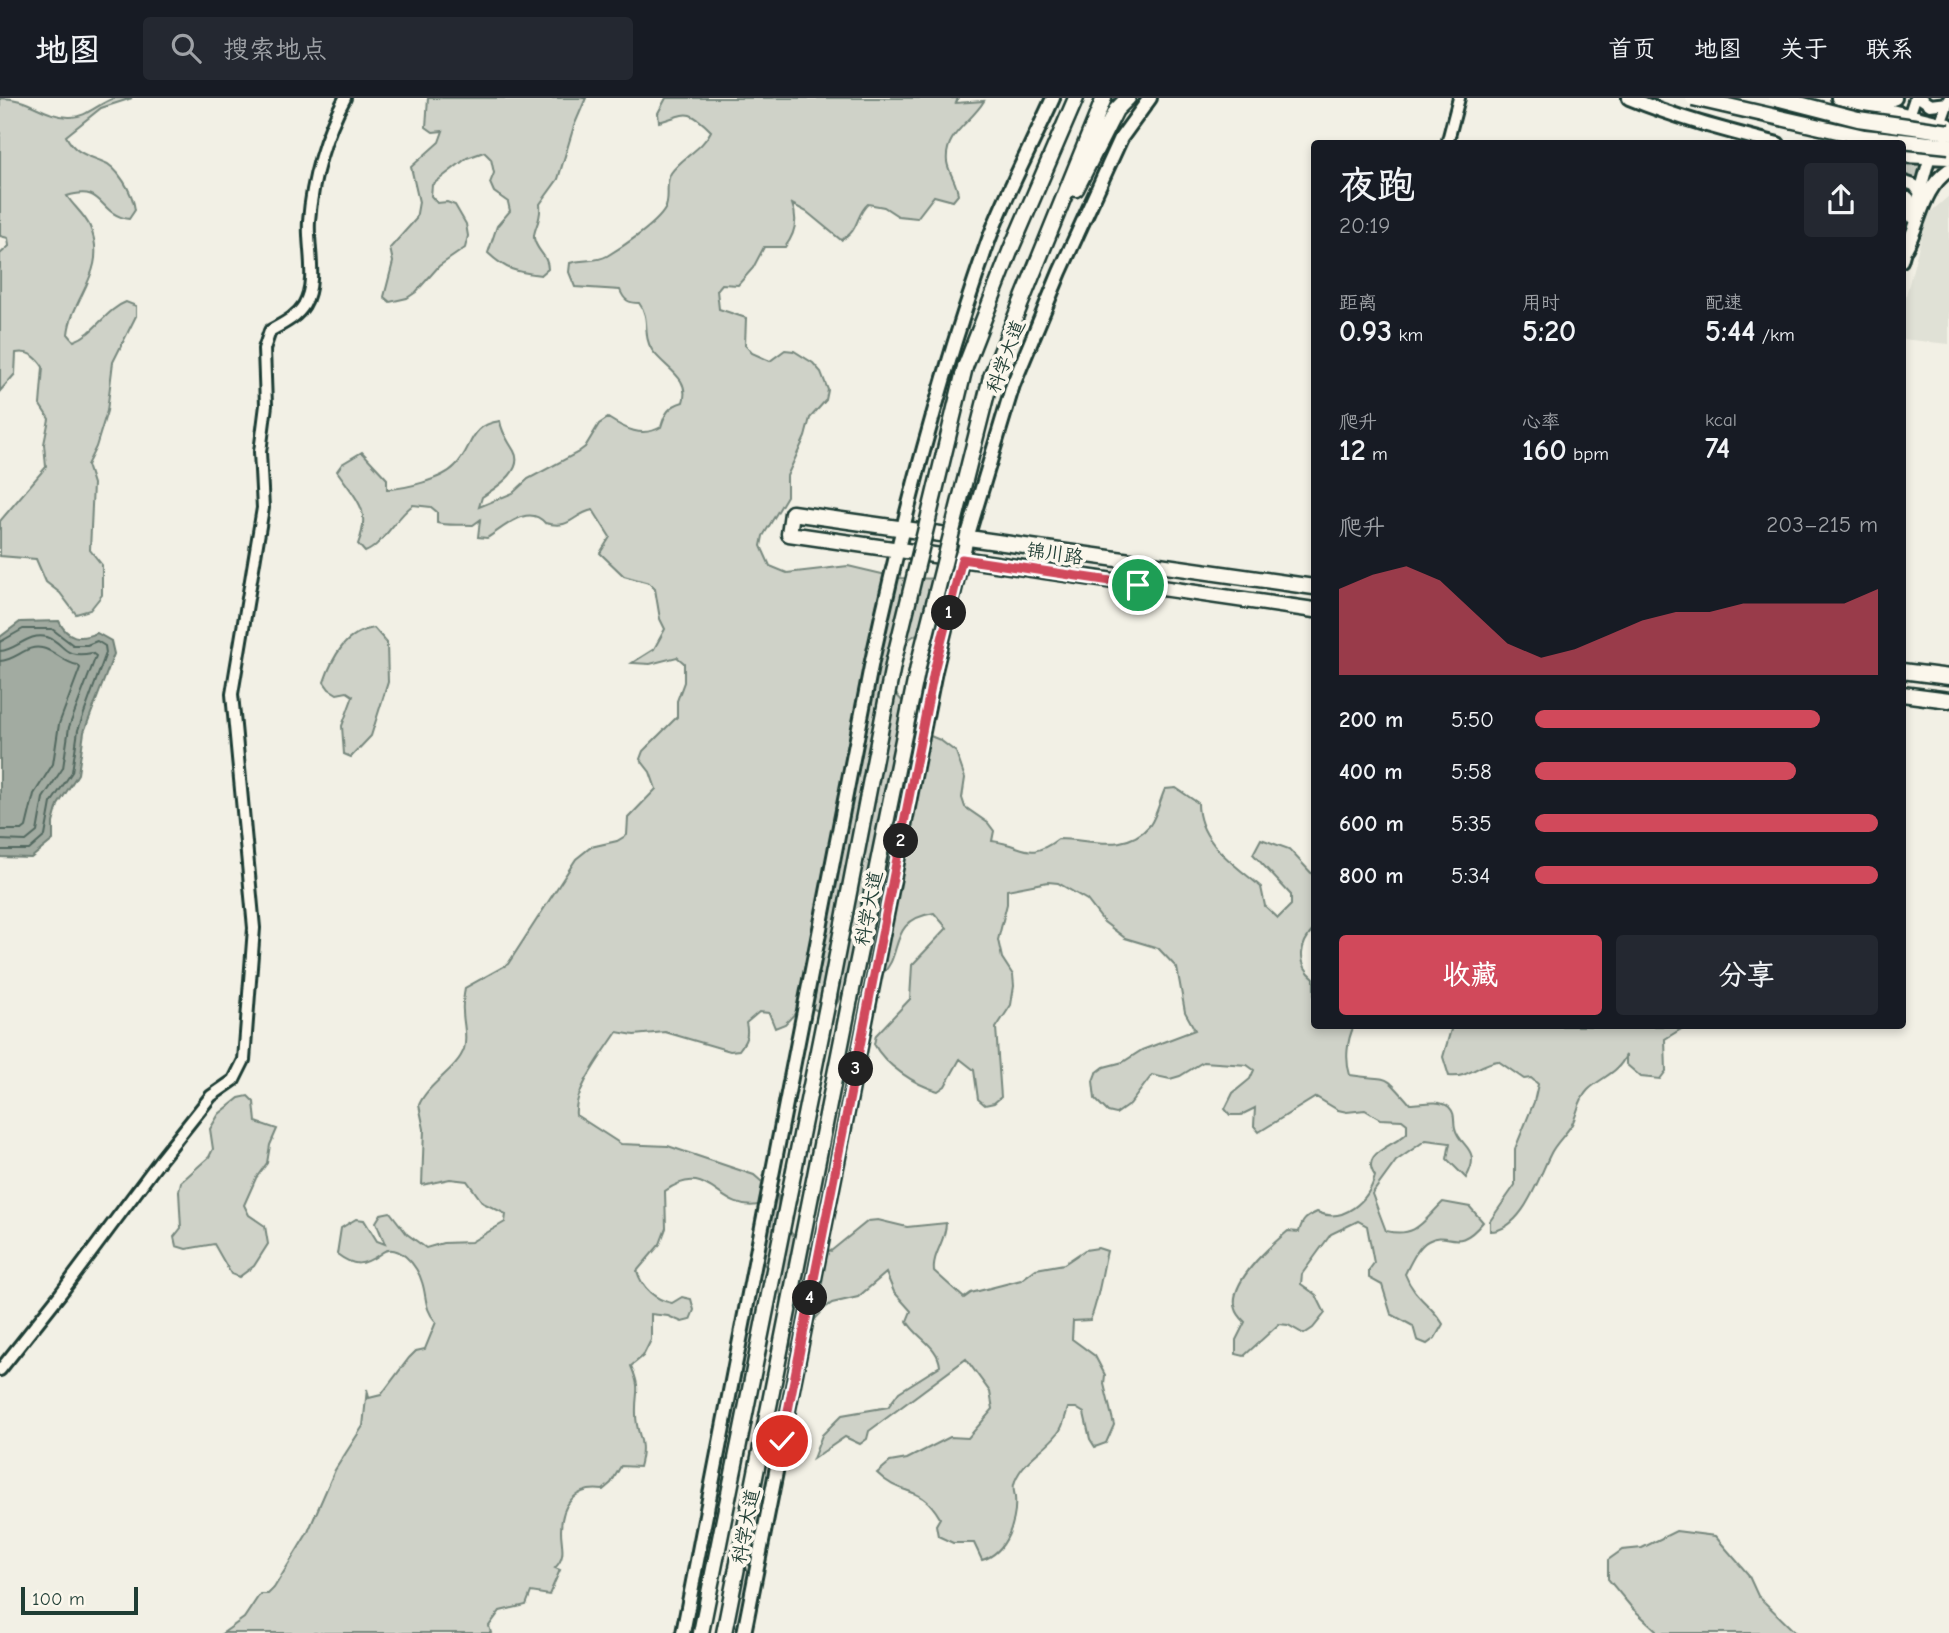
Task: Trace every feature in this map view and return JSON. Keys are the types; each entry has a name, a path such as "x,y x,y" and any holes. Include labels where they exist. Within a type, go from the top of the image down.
{"main road":[{"path":"683,1633 901,528 948,366 990,237 1053,98"},
{"name":"科学大道","path":"701,1633 894,660 965,367 1011,249 1076,98"},
{"name":"科学大道","path":"724,1633 919,662 991,377 1104,98"},
{"path":"1039,262 1119,104 1128,98"},
{"name":"科学大道","path":"744,1633 934,671 967,538 1013,384 1121,138 1150,98"},
{"path":"1629,98 1704,124 1763,140"},
{"path":"1693,98 1864,137 1892,140"},
{"path":"1776,98 1858,119 1946,127"},
{"path":"1838,98 1946,127"},
{"path":"1854,103 1881,103 1895,98"},
{"path":"1854,103 1867,114 1871,123 1869,136 1865,140"},
{"path":"1906,141 1949,146"},
{"path":"1906,156 1949,158"},
{"path":"1906,251 1916,229 1926,193 1934,181 1949,170"},
{"path":"1906,211 1914,196"},
{"name":"锦川路","path":"1311,587 792,513 789,534 1311,610"},
{"path":"1906,672 1949,677"},
{"path":"1906,695 1949,700"}],"street":[{"path":"0,1370 211,1096 234,1080 244,1060 254,928 232,694 263,508 260,452 266,405 264,349 270,331 294,317 305,304 311,276 309,222 316,176 345,98"},
{"path":"1448,140 1459,98"},
{"path":"1900,140 1908,116 1918,98 1930,105 1948,101 1946,127 1929,157 1914,196"},
{"path":"1906,182 1914,185 1906,243"}],"shaded area":[{"path":"0,98 20,101 51,114 75,117 115,98 132,98 101,108 66,136 81,152 107,164 119,174 128,189 135,210 129,219 111,212 88,194 67,196 90,227 95,243 92,270 71,320 68,334 74,341 126,302 136,306 136,316 113,362 107,411 96,447 87,465 93,484 90,550 102,565 102,595 90,610 76,614 60,593 46,582 36,559 0,556 0,521 46,467 44,444 49,419 40,405 43,367 32,355 16,353 15,374 0,391 0,254 9,246 8,238 0,236"},
{"path":"428,98 586,98 574,126 558,179 540,204 534,238 548,269 541,275 512,269 488,253 497,226 510,211 508,202 494,192 490,183 494,173 491,159 484,152 467,158 432,185 431,196 437,203 455,205 466,224 468,236 465,248 439,266 416,292 407,298 390,302 384,297 393,262 390,248 416,219 419,202 411,167 439,142 443,131 433,132 426,127"},
{"path":"666,98 958,98 956,103 984,101 954,136 947,152 949,170 958,195 953,201 934,196 917,218 898,216 884,207 868,204 851,232 841,240 807,212 792,204 795,226 785,247 764,247 753,268 738,285 722,284 717,290 719,309 746,318 745,345 752,353 770,361 785,350 794,351 813,363 821,372 828,390 826,400 810,418 805,437 787,476 787,496 763,536 761,546 770,566 787,573 848,566 899,578 950,579 956,587 948,614 906,641 900,649 890,685 914,714 923,733 940,740 956,752 965,778 962,798 965,807 988,823 994,831 992,841 1032,851 1048,846 1058,839 1107,843 1130,839 1150,825 1165,789 1176,788 1198,803 1204,829 1211,841 1229,861 1261,887 1265,906 1278,918 1291,905 1291,895 1253,854 1261,839 1289,849 1311,873 1311,934 1303,947 1302,960 1311,975 1311,1029 1353,1029 1348,1050 1350,1075 1384,1079 1410,1104 1435,1103 1449,1107 1457,1134 1471,1154 1471,1168 1466,1178 1447,1159 1450,1143 1426,1140 1396,1161 1372,1194 1386,1231 1397,1233 1412,1230 1443,1202 1470,1207 1483,1222 1466,1237 1436,1238 1424,1243 1405,1274 1413,1289 1443,1324 1435,1338 1427,1344 1417,1340 1413,1326 1391,1314 1382,1285 1369,1278 1369,1270 1374,1263 1367,1226 1358,1221 1331,1234 1302,1274 1301,1284 1316,1295 1325,1313 1313,1328 1304,1334 1288,1325 1279,1324 1244,1356 1236,1354 1236,1340 1245,1322 1237,1311 1235,1299 1238,1288 1252,1266 1288,1231 1299,1232 1303,1222 1310,1216 1317,1212 1336,1215 1361,1202 1375,1176 1371,1161 1380,1151 1407,1133 1407,1124 1402,1120 1380,1119 1365,1110 1338,1110 1316,1097 1259,1132 1254,1126 1255,1108 1241,1115 1230,1115 1225,1109 1233,1093 1250,1079 1254,1070 1247,1065 1203,1062 1170,1079 1152,1075 1130,1104 1116,1114 1108,1112 1095,1099 1093,1081 1096,1073 1104,1067 1123,1062 1142,1050 1195,1030 1185,1012 1177,968 1158,948 1125,938 1104,922 1087,900 1058,883 1048,882 1007,890 1007,904 998,940 1002,958 1013,975 1014,986 1011,1005 996,1028 1001,1097 994,1103 985,1105 978,1099 974,1070 960,1059 945,1086 938,1091 929,1088 893,1067 874,1044 876,1035 910,999 912,965 947,928 934,913 919,917 903,930 889,966 882,974 867,965 852,974 828,1016 804,1004 785,1024 775,1028 769,1013 759,1012 746,1023 746,1038 739,1050 730,1051 665,1032 634,1035 617,1032 584,1083 576,1105 576,1115 621,1144 668,1146 754,1175 778,1196 779,1216 801,1246 831,1251 868,1221 878,1220 907,1227 946,1223 934,1271 964,1298 971,1293 1021,1280 1036,1269 1064,1264 1085,1250 1098,1248 1107,1251 1093,1313 1090,1320 1073,1321 1072,1339 1095,1356 1105,1375 1104,1384 1114,1425 1106,1443 1095,1447 1090,1439 1084,1413 1076,1408 1068,1408 1058,1433 1019,1474 1014,1485 1012,1525 998,1550 982,1560 974,1543 953,1543 938,1536 936,1525 940,1518 933,1507 918,1495 895,1486 877,1473 890,1462 907,1459 950,1437 968,1438 993,1409 990,1392 966,1359 869,1431 867,1439 860,1444 845,1437 813,1459 822,1435 842,1415 888,1407 899,1392 940,1366 935,1352 907,1321 911,1311 894,1292 886,1273 858,1297 832,1303 825,1308 791,1346 779,1286 758,1257 763,1211 758,1205 744,1205 732,1201 703,1183 680,1183 665,1191 666,1228 660,1244 637,1271 642,1283 655,1296 672,1303 682,1297 691,1299 694,1310 690,1320 682,1322 668,1316 651,1314 651,1340 643,1356 631,1366 637,1386 636,1422 642,1443 639,1467 621,1466 611,1483 603,1490 585,1491 567,1505 561,1531 562,1555 555,1568 560,1570 549,1595 531,1592 526,1605 500,1611 489,1626 491,1633 223,1633 244,1618 260,1594 268,1594 274,1588 308,1532 335,1470 363,1426 367,1389 369,1398 381,1395 409,1358 416,1351 425,1349 436,1322 428,1308 420,1276 406,1257 393,1250 363,1263 348,1261 337,1254 341,1228 356,1219 364,1220 377,1241 385,1244 376,1222 381,1214 390,1212 407,1234 426,1248 443,1243 471,1242 505,1222 506,1214 483,1203 467,1181 450,1179 422,1185 424,1129 419,1105 429,1090 455,1064 464,1049 465,988 508,964 576,859 591,847 617,841 627,835 628,818 656,789 650,772 640,759 643,751 677,717 677,701 684,682 684,663 677,657 650,664 632,663 654,649 665,629 660,619 655,589 649,583 624,576 600,553 610,537 593,510 567,523 554,525 545,523 538,517 524,516 487,538 478,537 480,520 473,525 441,524 437,523 437,512 431,507 413,505 377,544 365,552 358,544 363,513 356,497 337,471 342,464 362,452 387,479 387,489 423,482 449,471 461,459 482,427 500,421 514,451 515,465 507,478 482,497 479,507 513,493 528,479 577,453 585,447 599,424 608,418 627,429 640,432 661,427 668,411 683,402 683,386 675,373 652,350 647,338 643,309 639,303 627,300 620,290 575,287 569,272 570,263 607,256 654,222 667,205 671,173 703,143 711,131 691,115 681,115 659,122 658,113"},
{"path":"1949,196 1949,344 1906,339 1906,296 1927,215"},
{"path":"374,628 387,643 388,682 371,736 351,757 344,754 342,726 353,696 347,692 337,694 324,682 336,655 348,640 364,630"},
{"path":"1451,1029 1681,1029 1665,1039 1666,1071 1660,1079 1641,1077 1626,1064 1626,1055 1614,1071 1588,1090 1572,1124 1552,1151 1520,1213 1501,1229 1490,1231 1490,1221 1515,1185 1515,1149 1534,1102 1538,1084 1531,1078 1524,1079 1498,1061 1462,1075 1449,1076 1443,1057"},
{"path":"248,1096 254,1102 256,1122 277,1129 270,1145 267,1163 256,1178 244,1205 249,1215 265,1226 268,1244 254,1266 239,1277 231,1274 214,1244 186,1249 176,1246 174,1237 181,1228 181,1182 209,1157 213,1149 210,1129 219,1114 239,1098"},
{"path":"1676,1531 1715,1536 1748,1574 1758,1596 1796,1633 1656,1633 1608,1579 1608,1560 1622,1550 1642,1548"}],"water":[{"path":"59,621 70,635 85,637 97,633 111,641 114,654 84,732 78,774 58,805 53,823 53,840 31,858 0,857 0,637 20,622"}],"tunnel":[{"path":"1906,164 1926,98"},
{"path":"1907,199 1939,98"}],"route":[{"path":"782,1441 934,671 962,559 1138,585"}]}
